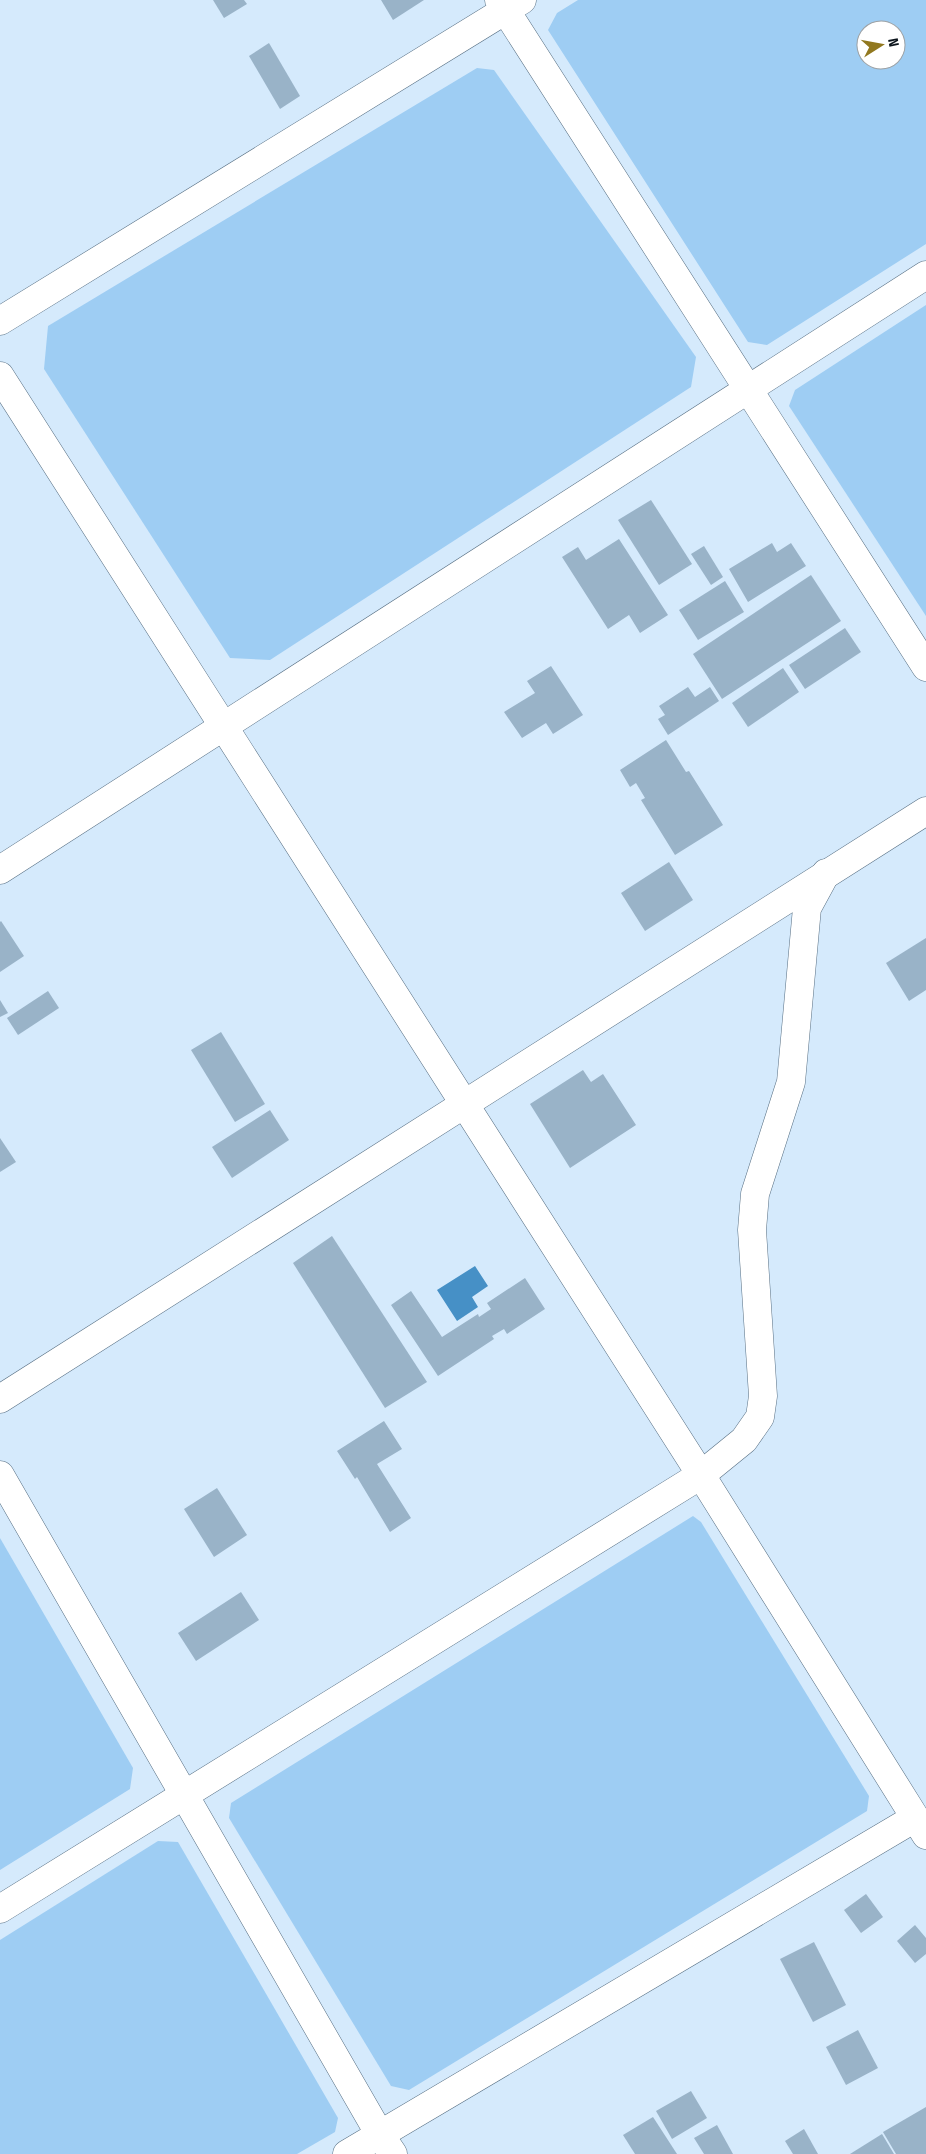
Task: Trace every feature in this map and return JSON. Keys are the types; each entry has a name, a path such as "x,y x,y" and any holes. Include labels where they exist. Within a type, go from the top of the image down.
{"street":[{"path":"0,321 509,3 748,389 926,667"},
{"path":"0,870 926,275"},
{"path":"0,376 702,1475 921,1827 386,2144 347,2154"},
{"path":"0,1399 926,811"},
{"path":"0,1908 702,1475 744,1440 760,1417 763,1396 763,1373 752,1230 755,1194 791,1082 807,908 826,873"},
{"path":"0,1475 386,2144"}],"shaded area":[{"path":"578,0 926,0 926,244 767,345 748,342 548,30 557,13"},
{"path":"477,68 494,70 696,357 691,387 270,660 230,658 44,369 48,326"},
{"path":"926,305 926,616 789,406 795,390"},
{"path":"475,1266 488,1286 472,1297 478,1307 457,1321 437,1290"},
{"path":"693,1516 701,1522 869,1796 867,1811 409,2090 391,2086 229,1818 231,1803"},
{"path":"0,1538 133,1768 130,1789 0,1870"},
{"path":"158,1841 178,1842 338,2118 335,2132 297,2154 0,2154 0,1940"}],"building":[{"path":"213,0 244,0 247,4 224,18"},
{"path":"381,0 424,0 393,20"},
{"path":"269,43 300,96 280,109 249,56"},
{"path":"651,500 692,564 659,585 618,520"},
{"path":"619,539 668,615 640,633 629,615 608,629 562,557 578,547 586,560"},
{"path":"772,543 777,552 791,543 806,566 748,602 729,569"},
{"path":"704,546 723,577 711,585 691,554"},
{"path":"811,575 841,621 722,699 693,654"},
{"path":"725,581 744,612 698,640 679,610"},
{"path":"845,628 861,652 805,689 789,665"},
{"path":"551,666 583,715 553,734 546,723 522,738 504,712 535,693 527,681"},
{"path":"783,668 799,692 748,727 732,703"},
{"path":"688,687 695,697 710,687 719,701 668,735 658,719 665,715 659,706"},
{"path":"666,740 686,772 689,771 723,825 675,855 641,800 645,798 636,783 630,787 620,770"},
{"path":"669,862 693,900 645,931 621,893"},
{"path":"0,922 24,956 0,972"},
{"path":"926,938 926,990 909,1001 886,963"},
{"path":"48,991 59,1008 18,1035 7,1018"},
{"path":"0,1000 8,1013 0,1017"},
{"path":"221,1032 265,1104 235,1122 191,1050"},
{"path":"583,1070 591,1082 603,1074 636,1125 570,1168 530,1104"},
{"path":"270,1110 289,1140 232,1178 212,1147"},
{"path":"0,1138 16,1162 0,1172"},
{"path":"332,1236 427,1382 385,1408 293,1263"},
{"path":"525,1278 545,1309 507,1334 504,1329 492,1336 494,1339 438,1376 391,1305 411,1291 442,1337 478,1314 479,1317 491,1309 487,1303"},
{"path":"384,1421 402,1449 377,1464 411,1518 390,1532 357,1477 355,1479 337,1451"},
{"path":"217,1488 247,1535 214,1557 184,1509"},
{"path":"241,1592 259,1620 196,1661 178,1633"},
{"path":"866,1894 883,1917 861,1933 844,1910"},
{"path":"915,1925 926,1938 926,1954 915,1963 897,1941"},
{"path":"814,1942 846,2005 813,2022 780,1959"},
{"path":"858,2030 878,2068 846,2085 826,2047"},
{"path":"691,2091 707,2118 672,2139 656,2111"},
{"path":"926,2107 926,2154 896,2154 883,2132"},
{"path":"653,2117 677,2154 635,2154 623,2135"},
{"path":"717,2125 733,2154 704,2154 694,2138"},
{"path":"804,2129 818,2154 793,2154 785,2141"},
{"path":"882,2134 894,2154 850,2154"}]}
